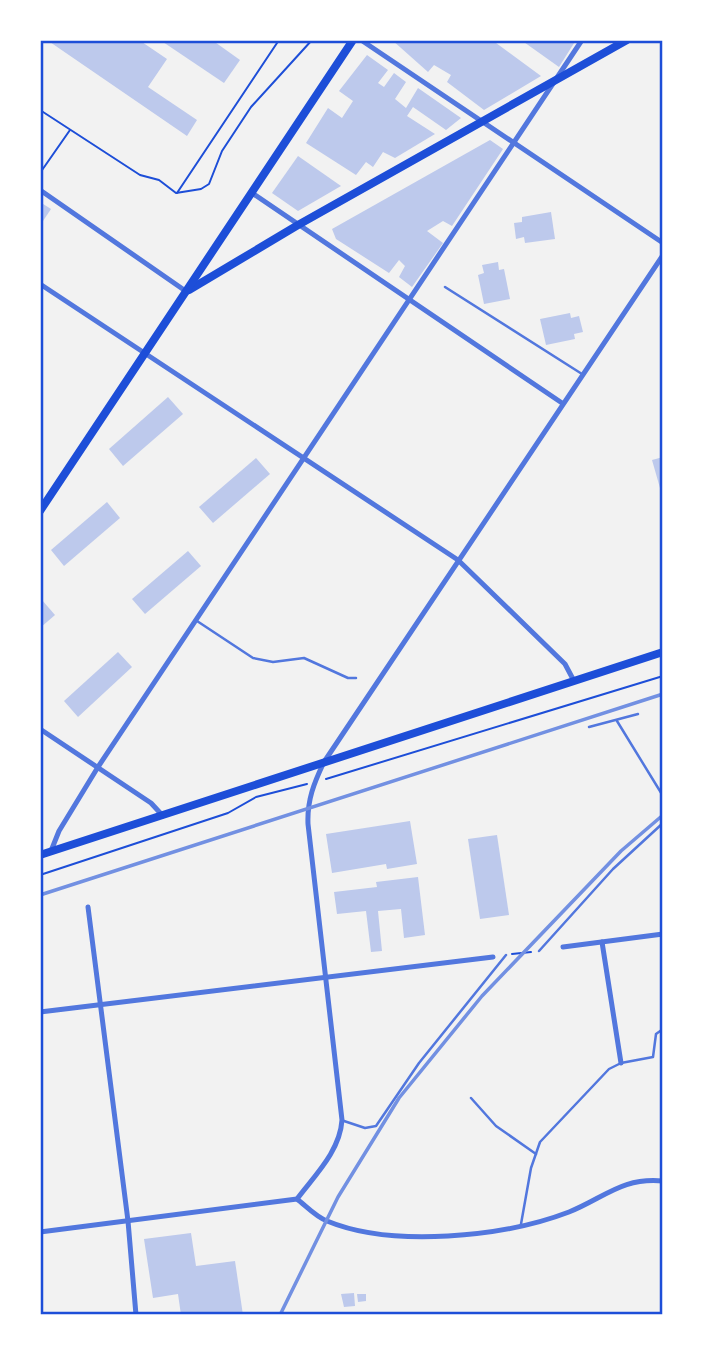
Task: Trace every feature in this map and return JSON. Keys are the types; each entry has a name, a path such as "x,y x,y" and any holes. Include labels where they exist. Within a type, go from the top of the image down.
{"main road":[{"path":"41,508 353,40"},
{"path":"187,292 298,225 627,40"},
{"path":"40,855 663,652"}],"street":[{"path":"360,40 663,243"},
{"path":"50,852 59,831 98,767 582,40"},
{"path":"40,190 187,292"},
{"path":"252,193 409,297 562,404"},
{"path":"297,1199 341,1135 342,1120 308,824 309,800 314,783 324,762 663,255"},
{"path":"40,284 458,560 565,664 574,681"},
{"path":"40,729 150,803 163,816"},
{"path":"88,906 128,1221 136,1315"},
{"path":"564,947 663,934"},
{"path":"602,942 621,1063"},
{"path":"40,1013 494,957"},
{"path":"40,1232 297,1199 325,1221 360,1231 396,1235 456,1234 521,1225 570,1212 621,1185 647,1180 663,1181"}],"lane":[{"path":"445,287 582,374"},
{"path":"197,621 253,658 273,662 304,658 348,678 356,678"},
{"path":"589,727 638,714"},
{"path":"617,721 663,796"},
{"path":"539,951 613,869 663,823"},
{"path":"342,1120 365,1128 376,1126 419,1063 506,955"},
{"path":"521,1225 540,1142 591,1085 621,1063 653,1057 656,1034 663,1029"},
{"path":"471,1098 496,1126 536,1154"}],"path":[{"path":"176,193 279,40"},
{"path":"40,110 140,175 163,182 176,193 201,189 209,184 222,151 251,107 312,40"},
{"path":"40,173 71,129"},
{"path":"40,875 228,813 256,797 314,783 663,676"},
{"path":"506,955 539,951"}],"building":[{"path":"47,40 87,43 89,40 139,40 167,59 148,87 197,120 187,136"},
{"path":"160,40 212,40 240,60 224,83"},
{"path":"392,40 492,40 541,76 484,110 447,82 451,75 434,65 428,72"},
{"path":"521,40 576,40 559,67"},
{"path":"367,55 388,70 378,83 384,87 394,73 406,82 395,99 406,108 418,88 461,118 446,130 413,107 407,116 435,134 395,158 383,152 373,167 366,162 356,175 306,143 328,108 342,118 353,101 339,91"},
{"path":"490,140 503,149 452,226 443,221 427,231 443,243 412,287 399,277 405,266 399,260 389,273 336,239 332,229"},
{"path":"298,156 341,186 298,211 272,193"},
{"path":"40,202 51,209 43,221 40,220"},
{"path":"551,212 555,239 525,243 524,237 516,239 514,223 522,222 522,217"},
{"path":"498,262 499,270 504,269 510,299 484,304 478,275 484,273 482,265"},
{"path":"570,313 571,318 579,316 583,332 574,334 575,339 546,345 540,319"},
{"path":"168,397 183,414 123,466 109,449"},
{"path":"663,457 663,495 662,495 652,460"},
{"path":"256,458 270,474 213,523 199,507"},
{"path":"107,502 120,518 64,566 51,550"},
{"path":"188,551 201,566 145,614 132,599"},
{"path":"42,600 55,615 40,628 40,602"},
{"path":"118,652 132,667 78,717 64,701"},
{"path":"410,821 417,864 387,869 386,864 332,873 326,834"},
{"path":"497,835 509,915 480,919 468,839"},
{"path":"418,877 425,935 404,938 401,909 378,911 382,951 371,952 366,911 337,914 334,892 377,887 376,882"},
{"path":"191,1233 196,1266 235,1261 243,1315 181,1315 178,1294 153,1298 144,1239"},
{"path":"354,1293 355,1306 344,1307 341,1294"},
{"path":"357,1294 366,1294 366,1301 358,1302"}],"railway":[{"path":"40,895 663,694"},
{"path":"280,1315 338,1197 399,1098 482,996 621,851 663,815"}]}
